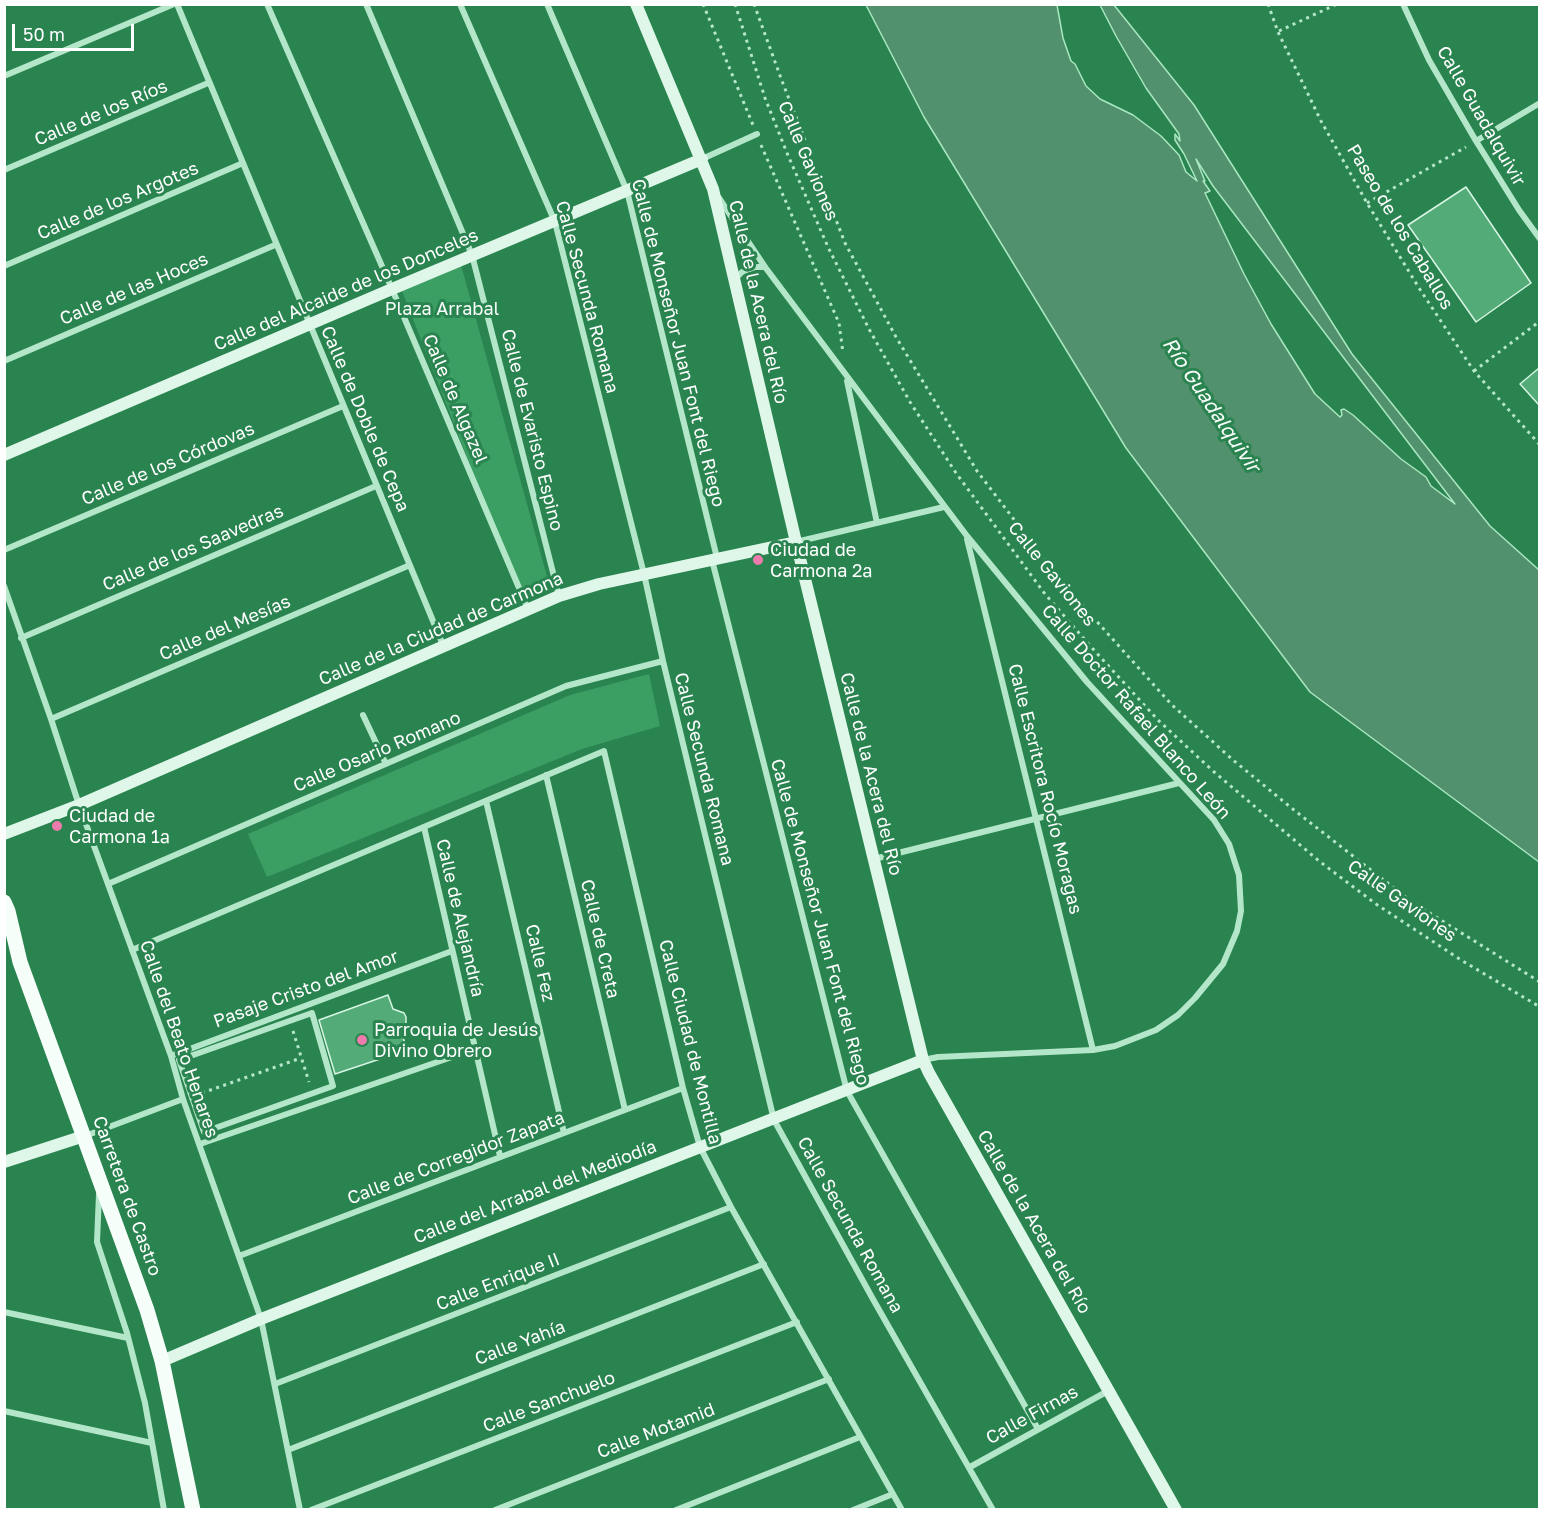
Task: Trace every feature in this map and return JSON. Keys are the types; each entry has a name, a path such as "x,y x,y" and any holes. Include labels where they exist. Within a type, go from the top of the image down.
{"main road":[{"name":"Carretera de Castro","path":"4,902 20,962 147,1310 162,1361 193,1509"},
{"path":"4,935 20,962"}],"street":[{"path":"4,76 175,4"},
{"name":"Calle de Doble de Cepa","path":"175,4 443,645"},
{"name":"Calle de Algazel","path":"267,4 392,289 528,609"},
{"name":"Calle de Evaristo Espino","path":"366,4 472,255 559,596"},
{"name":"Calle Secunda Romana","path":"460,4 555,222 644,574 663,662 774,1120 993,1509"},
{"name":"Calle de Monseñor Juan Font del Riego","path":"547,4 627,191 846,1091 1038,1429"},
{"name":"Calle de la Acera del Río","path":"636,4 713,189 796,542 923,1060 1176,1509"},
{"name":"Calle Guadalquivir","path":"1403,4 1429,60 1476,141 1539,239"},
{"name":"Calle de los Ríos","path":"4,170 208,83"},
{"path":"1476,141 1539,103"},
{"name":"Calle Gaviones","path":"702,159 757,134"},
{"name":"Calle del Alcaide de los Donceles","path":"4,455 702,159"},
{"name":"Calle de los Argotes","path":"4,266 243,163"},
{"name":"Calle Doctor Rafael Blanco León","path":"713,189 765,267 846,378 967,536 1087,682 1214,820 1229,844 1239,875 1241,911 1237,931 1223,964 1178,1015 1156,1030 1134,1040 1093,1050 938,1057 923,1060"},
{"name":"Calle de las Hoces","path":"4,361 275,245"},
{"path":"734,280 749,270 765,267"},
{"path":"846,378 878,523"},
{"name":"Calle de los Córdovas","path":"4,550 343,406"},
{"name":"Calle de los Saavedras","path":"21,638 376,486"},
{"name":"Calle de la Ciudad de Carmona","path":"4,834 79,805 559,596 599,584 796,542 944,507"},
{"name":"Calle Escritora Rocío Moragas","path":"967,536 1093,1050"},
{"name":"Calle del Mesías","path":"51,718 410,565"},
{"name":"Calle del Beato Henares","path":"4,586 79,805 171,1056 183,1099 261,1319 300,1509"},
{"name":"Calle Osario Romano","path":"108,884 566,687 663,662"},
{"path":"363,715 386,764"},
{"name":"Calle Ciudad de Montilla","path":"546,775 604,751 700,1147 731,1207 902,1509"},
{"path":"132,950 546,775"},
{"name":"Calle de Creta","path":"546,775 625,1110"},
{"path":"873,859 1179,783"},
{"name":"Calle Fez","path":"486,801 564,1133"},
{"name":"Calle de Alejandría","path":"424,827 500,1156"},
{"name":"Pasaje Cristo del Amor","path":"171,1056 453,951"},
{"path":"312,1013 333,1086 313,1093 204,1131 179,1060 312,1013"},
{"path":"200,1144 475,1049"},
{"name":"Calle del Arrabal del Mediodía","path":"162,1361 261,1319 923,1060"},
{"name":"Calle de Corregidor Zapata","path":"239,1256 684,1088"},
{"path":"4,1162 84,1136 183,1099"},
{"path":"100,1178 96,1242 128,1338 145,1404 164,1509"},
{"name":"Calle Enrique II","path":"275,1384 731,1207"},
{"name":"Calle Yahía","path":"288,1450 764,1264"},
{"path":"4,1312 128,1338"},
{"name":"Calle Sanchuelo","path":"311,1509 796,1322"},
{"name":"Calle Motamid","path":"495,1509 829,1380"},
{"name":"Calle Firnas","path":"970,1467 1108,1391"},
{"path":"4,1411 152,1443"},
{"path":"676,1509 860,1437"},
{"path":"853,1509 893,1494"}],"path":[{"path":"703,4 839,323 846,378"},
{"name":"Calle Gaviones","path":"735,4 765,98 787,153 828,247 868,329 910,402 956,473 1045,594 1158,720 1213,771 1310,853 1376,904 1461,960 1539,1007"},
{"path":"754,4 845,243 896,338 977,471 1064,585 1171,704 1251,774 1412,902 1539,982"},
{"name":"Paseo de los Caballos","path":"1268,4 1278,32 1321,121 1367,203 1419,288 1474,371 1539,445"},
{"path":"1278,32 1337,4"},
{"path":"1367,203 1476,141"},
{"path":"1474,371 1539,321"},
{"path":"290,1021 313,1093"},
{"path":"192,1096 301,1058"}],"green space":[{"name":"Plaza Arrabal","path":"461,265 551,591 523,600 402,291"},
{"path":"649,674 660,726 582,749 267,877 248,834 570,695"}],"water":[{"name":"Río Guadalquivir","path":"866,5 1057,5 1063,38 1071,61 1075,64 1086,86 1100,99 1133,115 1161,136 1179,155 1186,172 1197,181 1175,140 1175,134 1180,141 1179,134 1146,88 1100,5 1114,5 1194,105 1352,354 1490,526 1539,570 1539,862 1310,692 1126,448 924,117","holes":["1196,159 1213,186 1455,504 1431,486 1426,477 1401,459 1353,415 1344,409 1341,410 1340,417 1315,394 1271,324 1244,274 1205,193 1210,191 1203,181 1205,181"]}],"building":[{"path":"1466,187 1531,283 1476,322 1408,225"},
{"path":"1539,368 1539,405 1520,384"},
{"name":"Parroquia de Jesús Divino Obrero","path":"388,995 393,1009 404,1013 406,1017 406,1023 401,1031 407,1050 335,1074 319,1020"}],"place":[{"name":"Ciudad de Carmona 2ª","path":"758,560"},
{"name":"Ciudad de Carmona 1ª","path":"57,826"},
{"name":"Parroquia de Jesús Divino Obrero","path":"362,1040"}]}
